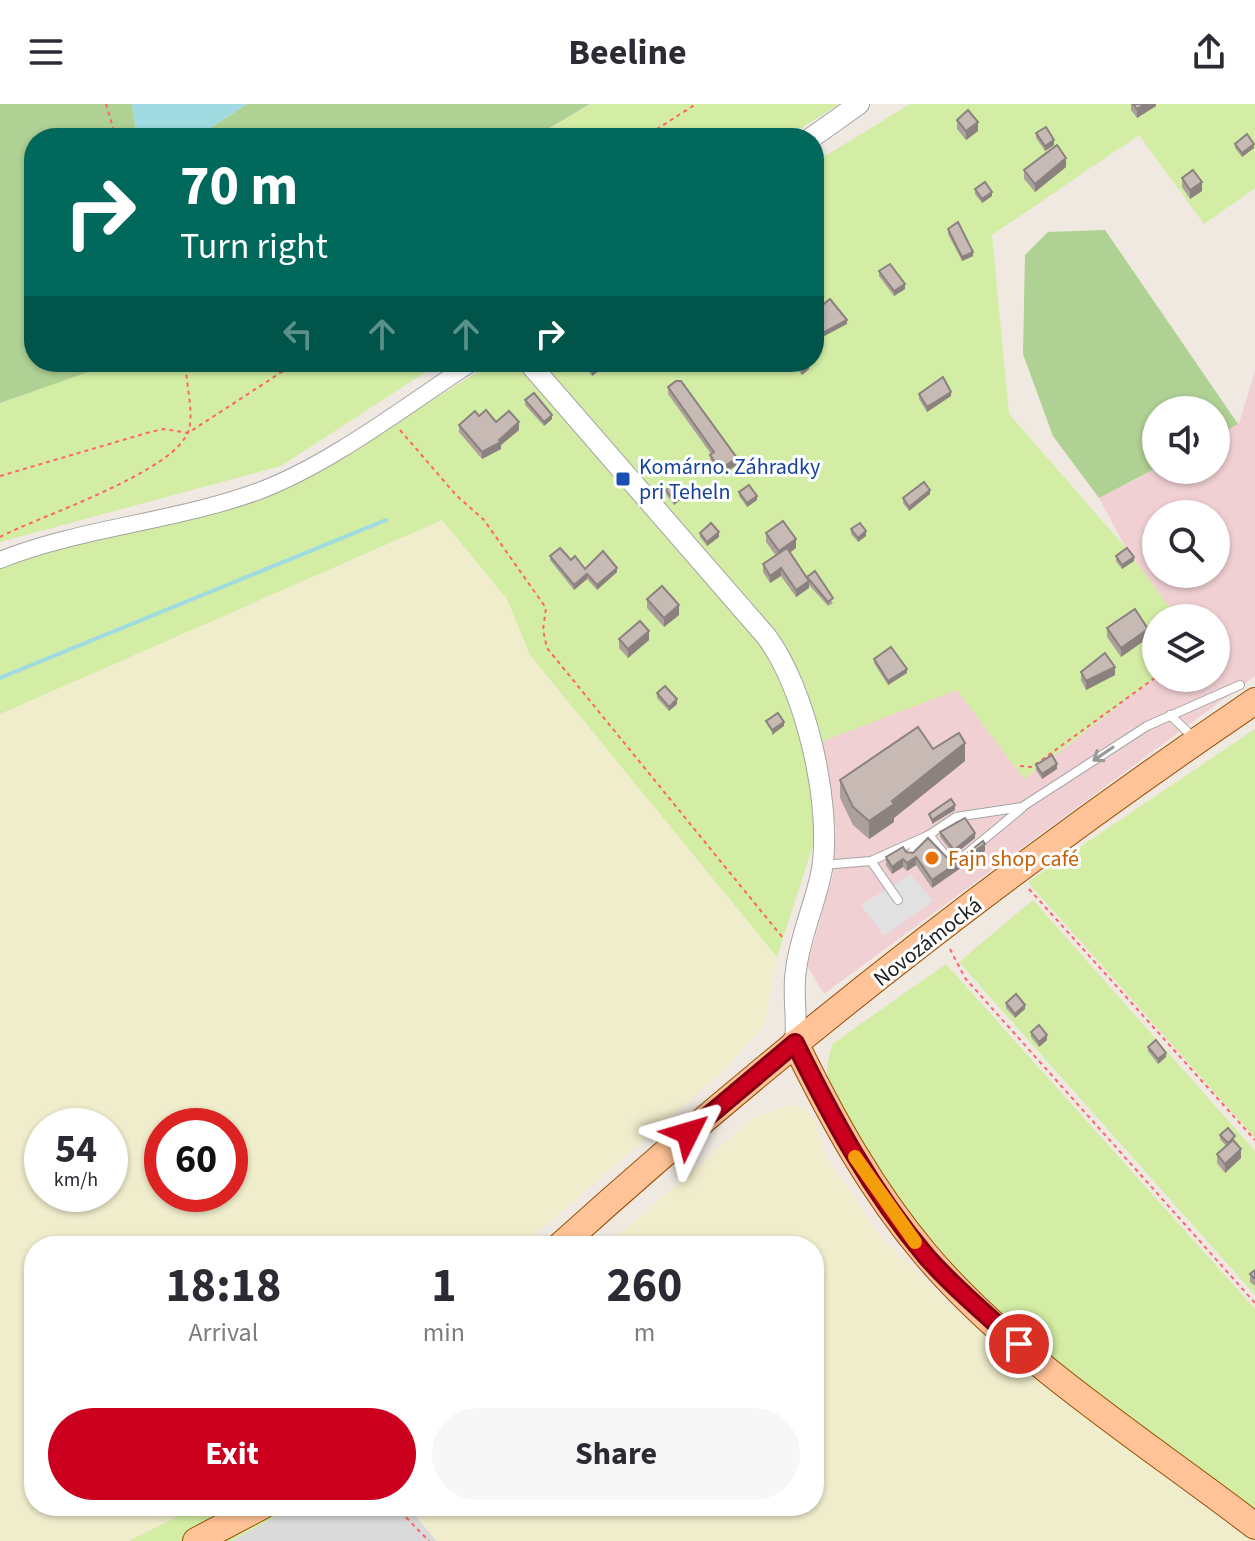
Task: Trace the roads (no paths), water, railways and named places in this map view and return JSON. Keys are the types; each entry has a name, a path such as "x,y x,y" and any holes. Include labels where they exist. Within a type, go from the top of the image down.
{"main road":[{"name":"Novozámocká","path":"572,1236 795,1043 1012,875 1195,740 1248,693"},
{"path":"795,1043 845,1142 928,1258 1059,1377 1255,1526"},
{"path":"196,1541 243,1516"}],"street":[{"path":"824,130 861,106"},
{"path":"0,560 45,545 196,510 259,491 300,471 457,372"},
{"path":"537,372 766,636 786,666 798,695 820,795 822,865 798,953 794,984 795,1043"}],"lane":[{"path":"929,835 953,865 1022,807 1147,726 1170,715 1248,693"},
{"path":"1170,715 1195,740"},
{"path":"822,865 871,861 929,835 956,817 1022,807"},
{"path":"910,854 929,835"},
{"path":"871,861 898,900"},
{"path":"880,875 889,869"}],"water":[{"path":"132,104 247,104 210,128 136,128"}],"waterway":[{"path":"0,678 386,520"}],"place":[{"name":"Komárno. Záhradky pri Teheln","path":"623,479"},
{"name":"Fajn shop café","path":"932,858"}]}
